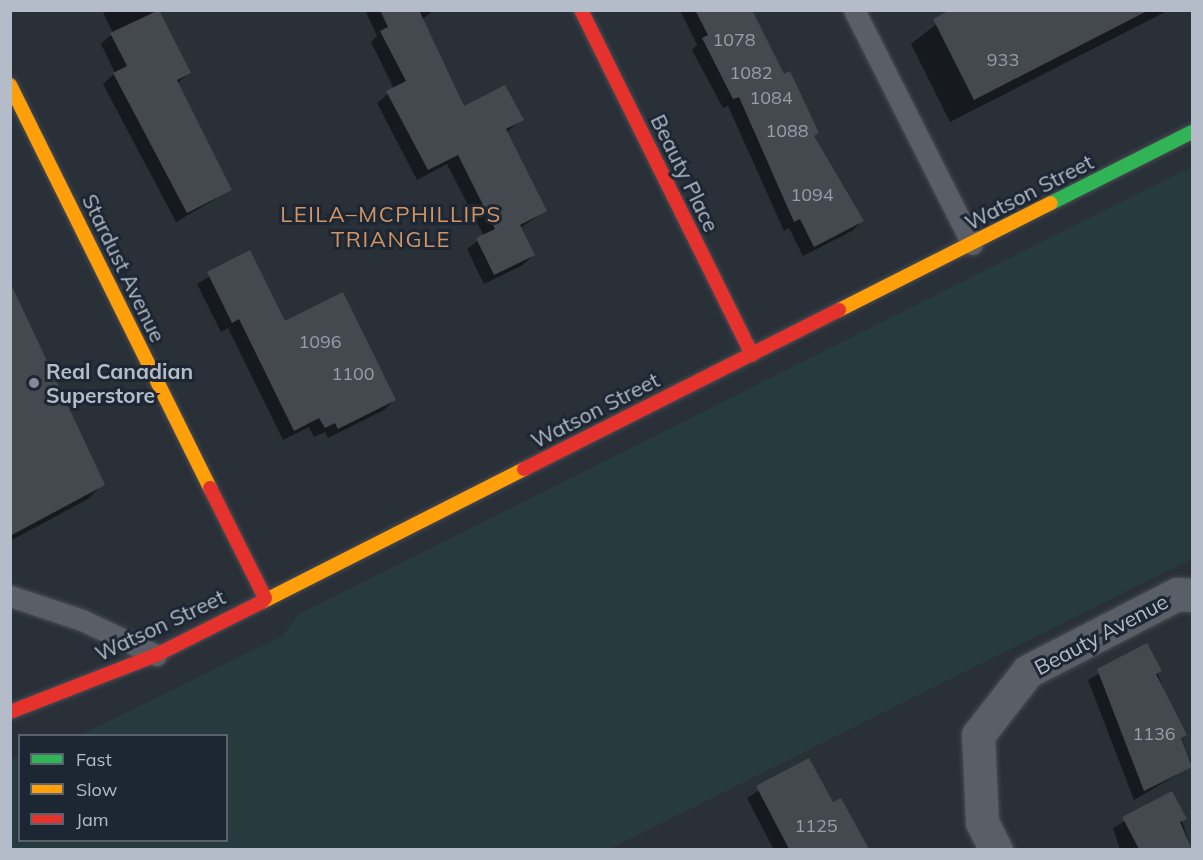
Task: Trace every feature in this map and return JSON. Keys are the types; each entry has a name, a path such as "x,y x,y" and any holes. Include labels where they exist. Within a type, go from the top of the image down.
{"street":[{"name":"Beauty Place","path":"581,10 752,355"},
{"name":"Stardust Avenue","path":"10,85 264,598"},
{"name":"Watson Street","path":"10,712 156,655 264,598 752,355 1192,132"},
{"name":"Beauty Avenue","path":"996,849 982,822 978,735 1028,671 1177,594 1192,595"}],"lane":[{"path":"854,10 972,244"},
{"path":"10,596 82,620 156,655"}],"green space":[{"path":"1192,167 1192,559 609,849 11,849 11,759 18,756 18,842 228,842 228,734 83,734 284,635 297,615"}],"building":[{"path":"159,10 191,73 177,80 232,190 187,213 113,73 127,66 110,33"},
{"path":"380,10 419,10 464,106 505,85 524,120 506,129 547,211 520,225 535,255 494,275 476,238 495,229 458,155 428,170 386,91 406,81 380,31 388,27"},
{"path":"695,10 752,10 784,74 790,71 819,133 814,136 864,221 814,247 800,219 794,222 739,97 733,99 702,38 708,35"},
{"path":"950,10 1149,10 974,100 933,19"},
{"path":"250,250 285,321 343,292 396,400 338,429 335,423 325,428 319,418 294,431 239,319 232,323 207,272"},
{"name":"Real Canadian Superstore","path":"10,282 105,485 10,536"},
{"path":"1147,643 1162,671 1156,674 1187,735 1181,738 1192,767 1144,791 1097,669"},
{"path":"809,758 833,802 841,798 869,849 789,849 756,786"},
{"path":"1172,791 1187,819 1180,822 1192,849 1139,849 1122,817"}],"traffic: fast":[{"path":"1051,203 1192,132"}],"traffic: slow":[{"path":"10,85 210,488"},
{"path":"839,310 1051,203"},
{"path":"262,602 524,469"}],"traffic: jam":[{"path":"581,10 752,355"},
{"path":"524,469 839,310"},
{"path":"210,488 265,598"},
{"path":"10,712 156,655 262,602"}],"place":[{"name":"Real Canadian Superstore","path":"34,383"}],"district":[{"name":"LEILA–MCPHILLIPS TRIANGLE","path":"391,226"}]}
